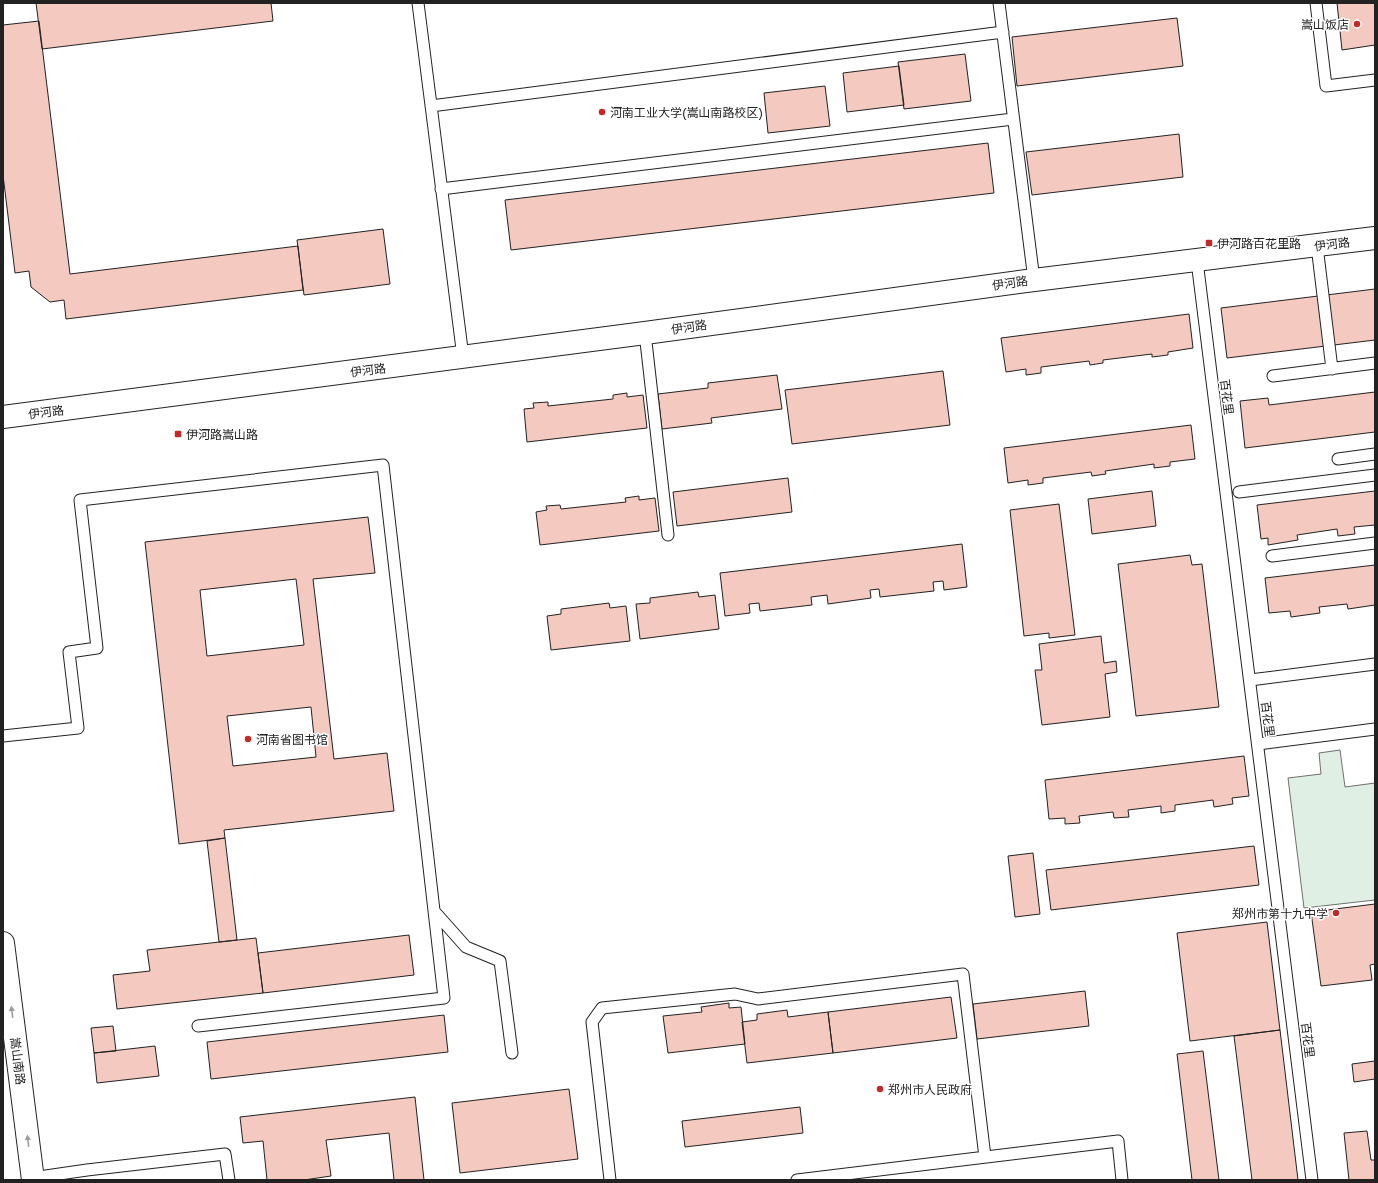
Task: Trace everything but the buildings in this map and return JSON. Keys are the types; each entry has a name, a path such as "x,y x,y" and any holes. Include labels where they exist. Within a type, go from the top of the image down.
{"street":[{"name":"伊河路","path":"3,417 645,333 1034,280 1375,238"},
{"name":"嵩山南路","path":"3,943 32,1179"}],"lane":[{"path":"418,3 464,357"},
{"path":"999,3 1034,280"},
{"path":"1316,3 1326,86 1375,80"},
{"path":"431,106 1003,32"},
{"path":"442,189 1013,119"},
{"path":"1316,246 1332,369"},
{"name":"百花里","path":"1197,261 1312,1180"},
{"path":"645,333 668,535"},
{"path":"1273,376 1375,363"},
{"path":"1338,459 1375,454"},
{"path":"3,736 78,728 68,652 97,648 80,500 383,465 444,998 198,1026"},
{"path":"1239,492 1375,475"},
{"path":"1272,556 1375,543"},
{"path":"1250,680 1375,664"},
{"path":"1258,744 1375,729"},
{"path":"434,911 466,947 500,961 512,1053"},
{"path":"610,1180 592,1022 602,1008 735,994 758,999 963,974 985,1157"},
{"path":"796,1180 860,1176 985,1157 1118,1141 1122,1180"},
{"path":"32,1179 87,1170 226,1154 229,1180"}],"green space":[{"path":"1340,750 1345,787 1375,783 1375,900 1304,908 1288,778 1321,774 1319,753"}],"place":[{"name":"嵩山饭店","path":"1357,24"},
{"name":"河南工业大学(嵩山南路校区)","path":"602,112"},
{"name":"伊河路百花里路","path":"1209,243"},
{"name":"伊河路嵩山路","path":"178,434"},
{"name":"河南省图书馆","path":"248,739"},
{"name":"郑州市第十九中学","path":"1336,913"},
{"name":"郑州市人民政府","path":"880,1089"}]}
